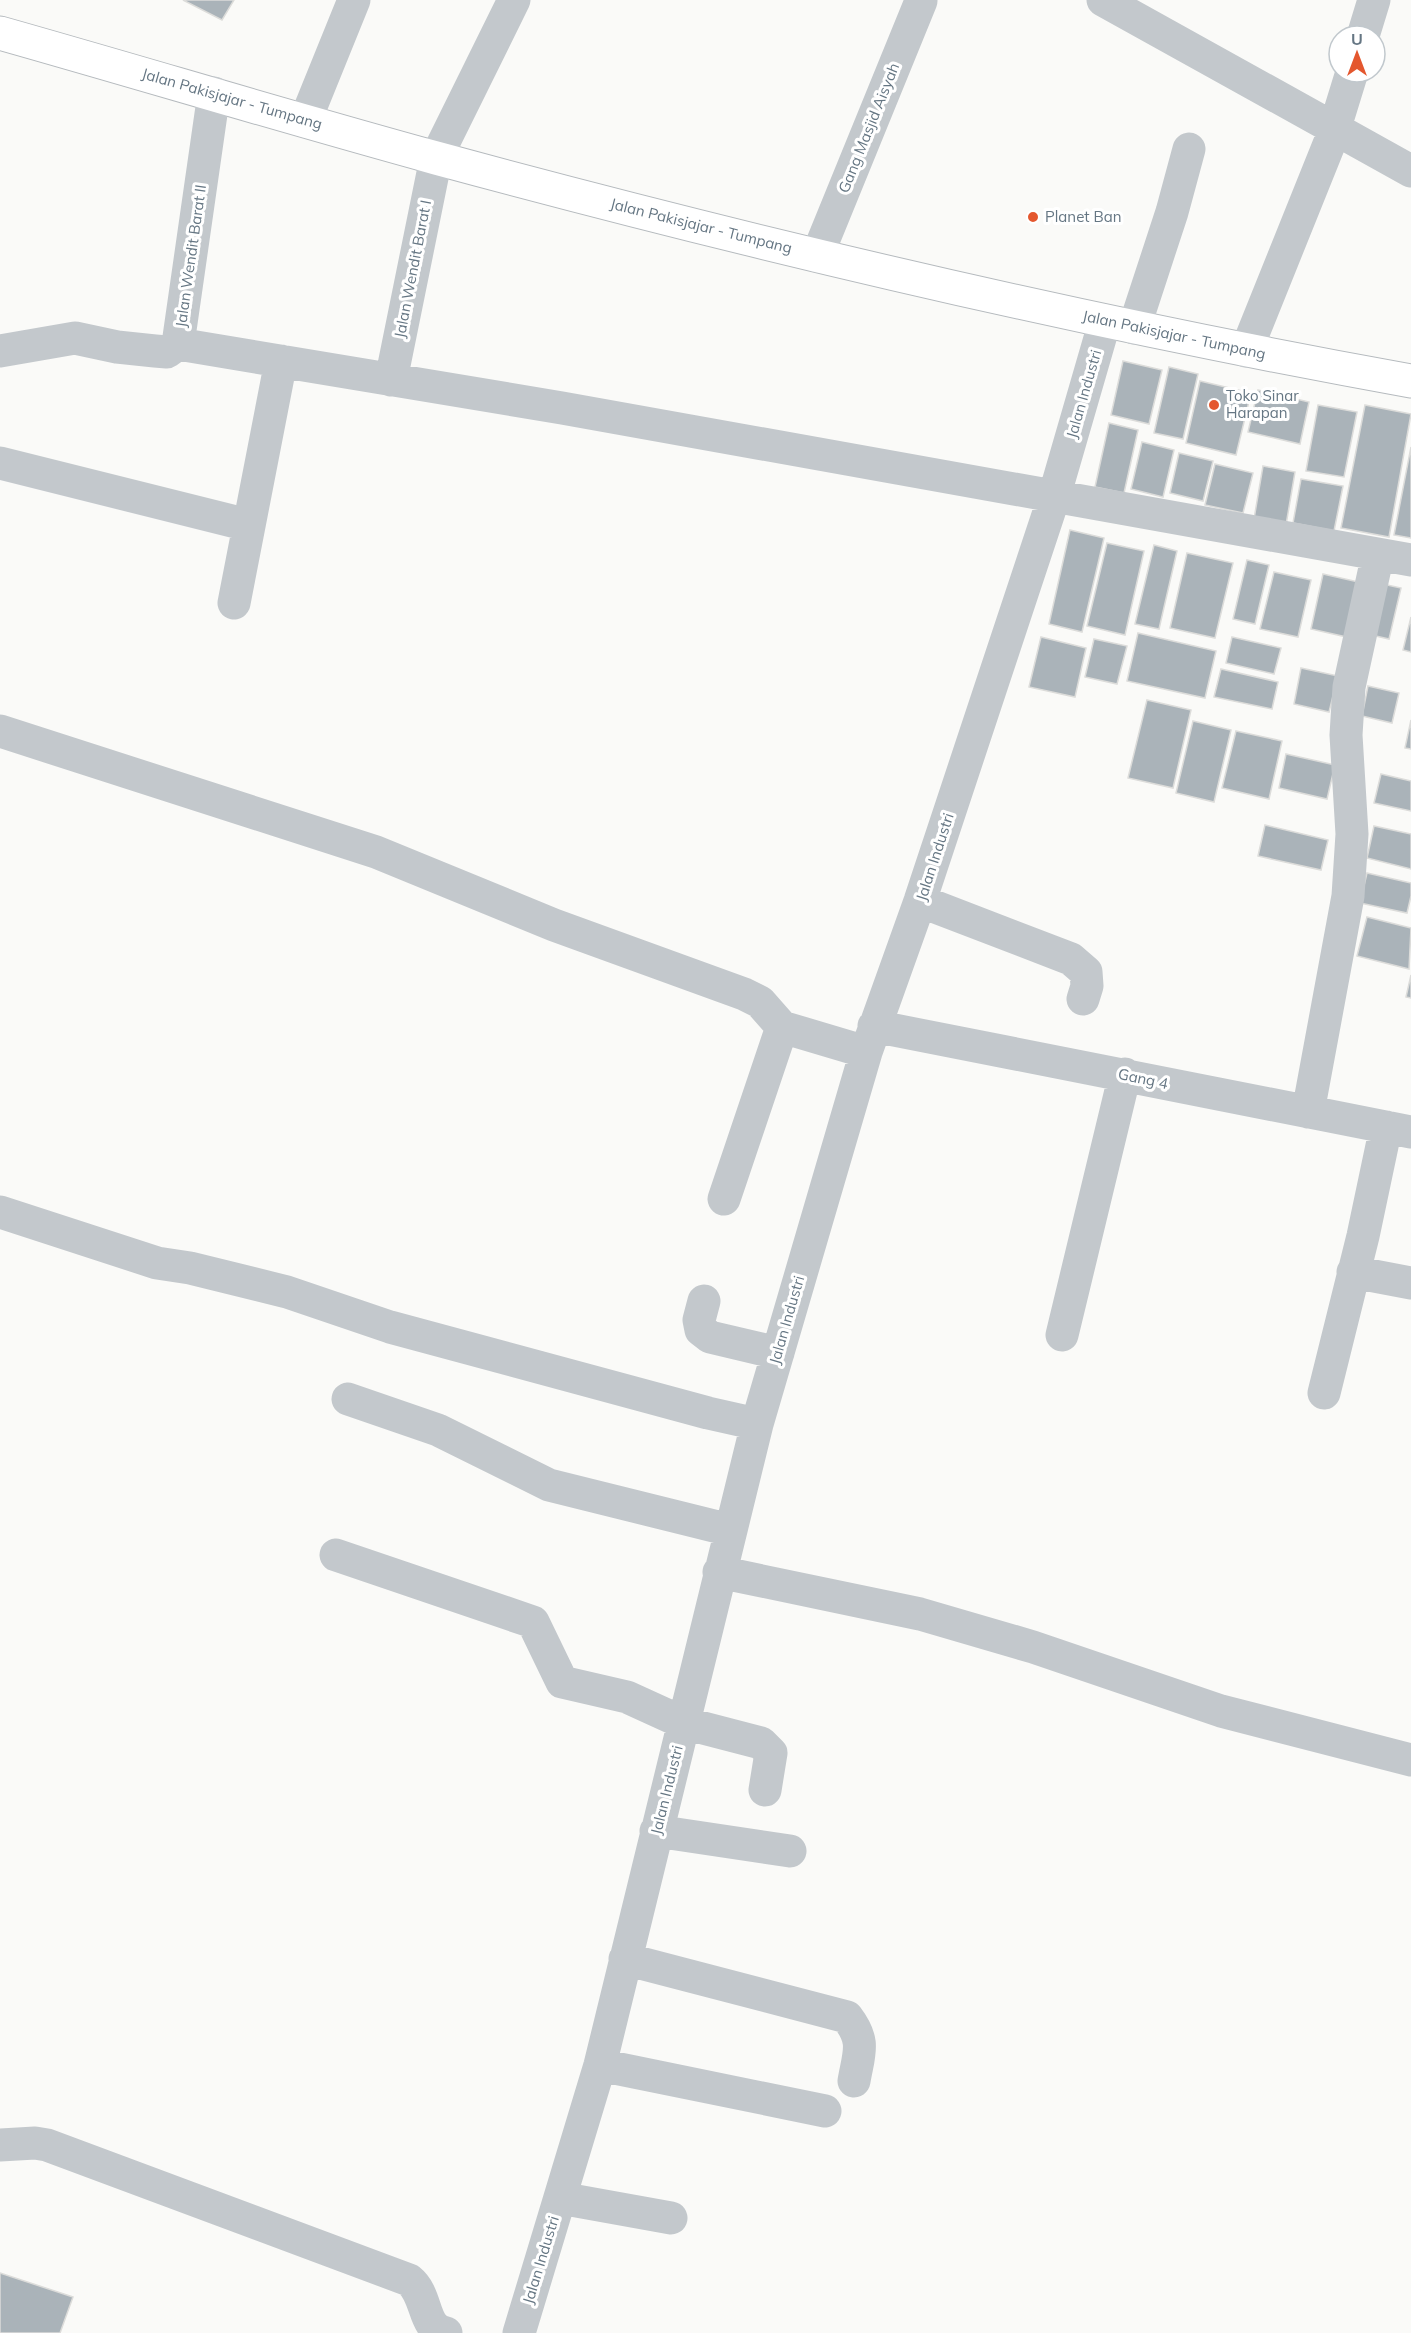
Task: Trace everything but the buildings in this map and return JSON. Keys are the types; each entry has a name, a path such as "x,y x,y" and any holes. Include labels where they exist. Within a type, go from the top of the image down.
{"main road":[{"name":"Jalan Pakisjajar - Tumpang","path":"0,33 436,158 818,256 1120,325 1411,381"}],"street":[{"path":"304,121 354,0"},
{"name":"Jalan Wendit Barat I","path":"391,380 436,158 514,0"},
{"path":"1103,0 1411,171"},
{"path":"1367,24 1374,0"},
{"name":"Gang Masjid Aisyah","path":"818,256 921,1"},
{"path":"1246,351 1335,128 1348,84"},
{"name":"Jalan Wendit Barat II","path":"0,351 75,338 117,347 167,352 178,344 214,93"},
{"name":"Jalan Industri","path":"519,2333 600,2065 757,1424 870,1039 920,902 1054,497 1120,325 1172,212 1189,149"},
{"path":"178,344 562,408 1411,560"},
{"path":"234,603 281,361"},
{"path":"0,463 248,525"},
{"path":"1308,1112 1347,896 1352,834 1346,735 1349,687 1378,554"},
{"path":"0,731 376,852 554,926 744,994 760,1002 782,1027 724,1199"},
{"path":"920,902 1071,959 1086,972 1087,986 1083,999"},
{"name":"Gang 4","path":"782,1027 1125,1074 1399,1130"},
{"path":"1062,1335 1125,1074"},
{"path":"1324,1393 1353,1272 1399,1130"},
{"path":"0,1212 157,1263 190,1268 287,1292 390,1327 708,1413 757,1424"},
{"path":"1353,1272 1411,1283"},
{"path":"704,1301 699,1320 702,1330 710,1336 778,1353"},
{"path":"348,1399 438,1430 549,1485 730,1530"},
{"path":"336,1555 533,1622 562,1682 627,1696 684,1723 761,1743 771,1753 765,1790"},
{"path":"719,1572 920,1614 1033,1647 1221,1711 1411,1760"},
{"path":"656,1831 790,1851"},
{"path":"625,1959 847,2017 857,2031 860,2042 854,2081"},
{"path":"600,2065 825,2111"},
{"path":"0,2145 35,2143 47,2145 409,2280 423,2297 432,2325 439,2332 446,2333"},
{"path":"560,2198 671,2218"}],"place":[{"name":"Planet Ban","path":"1033,217"},
{"name":"Toko Sinar Harapan","path":"1214,405"}]}
